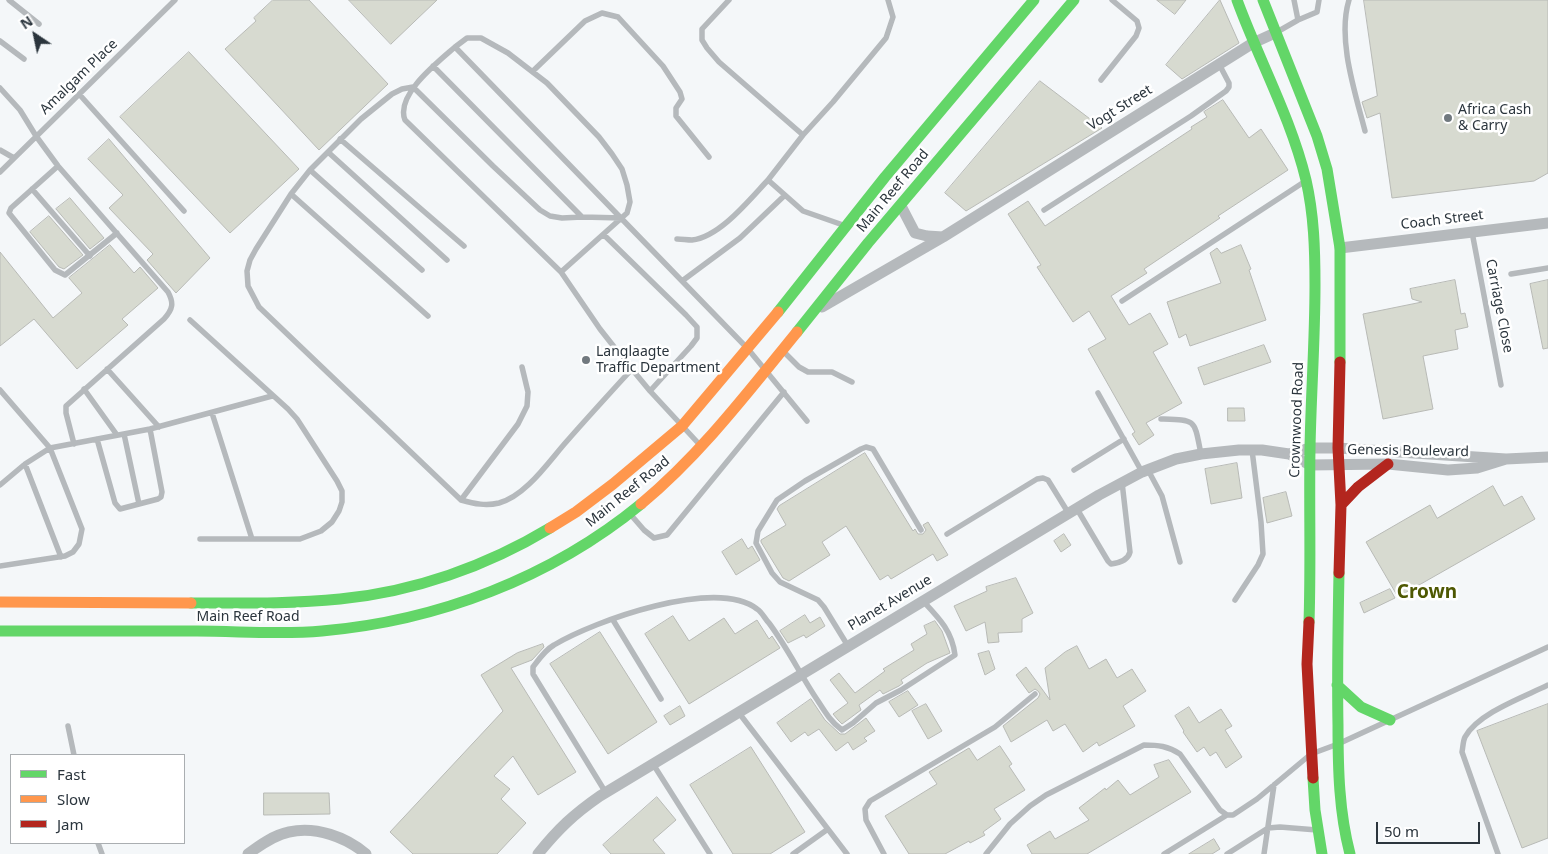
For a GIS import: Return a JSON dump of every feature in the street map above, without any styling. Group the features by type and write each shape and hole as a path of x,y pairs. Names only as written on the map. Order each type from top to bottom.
{"main road":[{"name":"Main Reef Road","path":"0,631 324,631 394,621 451,606 496,590 568,555 630,513 665,483 702,447 767,370 814,311 858,235 885,177 1034,0"},
{"name":"Main Reef Road","path":"0,602 295,602 356,597 428,582 463,571 499,556 576,512 613,484 682,426 748,349 858,235 901,206 1074,0"},
{"name":"Crownwood Road","path":"1237,0 1253,43 1291,130 1306,181 1312,218 1315,332 1310,448 1311,565 1307,664 1314,810 1322,854"},
{"path":"1263,0 1317,136 1327,169 1340,248 1338,448 1340,505 1337,685 1339,781 1343,826 1350,854"},
{"path":"1340,505 1358,486 1388,464"},
{"path":"1337,685 1352,701 1361,707 1372,714 1390,720"}],"street":[{"name":"Vogt Street","path":"814,311 943,237 1253,43 1275,33"},
{"path":"901,206 915,232 927,236 943,237"},
{"name":"Coach Street","path":"1340,248 1548,223"},
{"name":"Planet Avenue","path":"1289,454 1310,448 1338,448"},
{"name":"Genesis Boulevard","path":"1338,448 1506,460 1548,458"},
{"name":"Planet Avenue","path":"538,854 562,825 575,813 606,793 800,674 1122,482 1176,459 1201,454 1252,450 1289,454 1310,465 1338,465"},
{"name":"Genesis Boulevard","path":"1338,465 1388,464 1448,470 1477,468 1506,460"},
{"path":"248,854 268,840 289,832 311,830 334,835 355,845 366,854"}],"lane":[{"path":"10,0 39,24"},
{"name":"Amalgam Place","path":"0,172 175,0"},
{"path":"729,0 702,29 702,40 719,62 803,135"},
{"path":"676,239 694,240 719,228 768,180 803,135 834,102 886,38 893,17 888,0"},
{"path":"1102,80 1136,36 1139,28 1137,21 1112,0"},
{"path":"1294,0 1298,20"},
{"name":"Vogt Street","path":"1275,33 1317,12 1319,0"},
{"path":"1349,0 1346,9 1345,25 1348,52 1355,96 1365,131"},
{"path":"533,71 585,21 602,13 618,17 663,66 680,92 682,100 676,108 676,116 709,157"},
{"path":"561,272 622,218 629,208 630,202 622,169 599,137 533,71 482,38 467,38 433,66 414,87 403,110 405,120 561,272 600,330 650,391 702,447"},
{"path":"0,41 24,59"},
{"path":"455,47 748,349 807,421"},
{"path":"1044,210 1191,116 1226,91 1229,83 1219,64"},
{"path":"433,66 582,218"},
{"path":"414,87 402,89 392,94 361,118 310,170 291,194 250,260 247,271 248,286 259,307 461,500 481,505 501,503 520,492 550,462 632,369"},
{"path":"414,87 540,210 556,217 622,218"},
{"path":"0,88 20,110 58,166 168,292 173,303 171,312 164,319 66,406 74,444"},
{"path":"79,94 184,211"},
{"path":"340,139 464,246"},
{"path":"0,150 14,158"},
{"path":"328,152 447,260"},
{"path":"58,166 11,208 9,213 55,270 65,275 117,233"},
{"path":"310,170 422,270"},
{"path":"768,180 802,211 858,235"},
{"path":"1122,301 1306,181"},
{"path":"32,190 90,256"},
{"path":"291,194 428,316"},
{"path":"682,281 740,238 784,196"},
{"name":"Carriage Close","path":"1472,232 1501,385"},
{"path":"604,234 697,327 697,338 650,391"},
{"path":"1512,274 1548,268"},
{"path":"190,320 297,419 342,491 342,502 332,522 321,531 300,539 200,539"},
{"path":"783,350 799,367 808,372 832,372 852,382"},
{"path":"461,500 518,424 527,406 528,392 522,367"},
{"path":"107,369 159,427"},
{"path":"84,389 117,435"},
{"path":"0,390 50,448 82,529 79,544 73,552 61,557 3,566 0,559"},
{"path":"630,513 644,530 654,538 667,535 784,392"},
{"path":"1098,393 1165,505 1180,562"},
{"path":"0,485 25,464 50,448 159,427 272,396"},
{"path":"212,413 252,539"},
{"path":"1161,419 1187,420 1192,422 1196,427 1201,454"},
{"path":"97,439 117,507 120,509 158,499 162,492 150,429"},
{"path":"124,434 139,504"},
{"path":"1074,470 1124,439"},
{"path":"848,646 818,600 780,582 772,573 756,543 758,531 777,500 813,476 860,449 872,449 921,530"},
{"path":"1235,600 1263,554 1262,522 1252,450"},
{"path":"25,464 61,557"},
{"path":"947,534 1036,479 1043,478 1048,480 1073,511 1108,561 1114,564 1129,557 1130,552 1122,482"},
{"path":"606,793 533,674 533,667 539,658 553,646 590,628 648,607 681,599 714,598 743,601 758,609 776,633 833,724 842,730 876,703 901,690 955,654 954,644 942,621 923,601"},
{"path":"613,620 661,700"},
{"path":"1164,854 1227,815 1233,815 1274,785 1311,754 1338,744 1548,646"},
{"path":"1498,854 1462,752 1465,738 1473,727 1491,714 1548,685"},
{"path":"884,854 866,820 864,810 870,801 995,727 1035,694"},
{"path":"738,712 847,854"},
{"path":"68,726 74,754"},
{"path":"986,854 1010,824 1030,806 1046,795 1144,745 1157,744 1170,747 1180,754 1220,810 1227,815"},
{"path":"653,764 710,854"},
{"path":"1264,854 1274,785"},
{"path":"1226,854 1268,828 1318,830"},
{"path":"793,854 828,829"}],"building":[{"path":"273,0 309,0 388,84 319,150 225,49 256,21 254,18"},
{"path":"349,0 437,0 391,44"},
{"path":"1157,0 1186,0 1175,14"},
{"path":"1220,0 1239,43 1182,79 1166,65"},
{"path":"1364,0 1548,0 1548,173 1534,181 1392,198 1380,113 1367,118 1362,102 1377,96"},
{"path":"189,52 299,169 230,233 120,117"},
{"path":"1040,81 1102,128 966,211 945,193"},
{"path":"1223,100 1249,138 1261,129 1288,170 1218,216 1220,218 1144,269 1147,273 1111,296 1129,325 1150,313 1168,344 1153,352 1182,403 1146,423 1154,435 1139,445 1132,434 1135,432 1088,349 1106,339 1089,311 1073,322 1037,267 1041,265 1008,214 1028,201 1045,226 1192,129 1191,127 1207,117 1204,112"},
{"path":"109,139 210,258 176,293 147,260 153,254 109,208 123,195 88,159"},
{"path":"70,198 104,238 90,249 56,209"},
{"path":"49,216 83,255 64,269 59,267 30,232"},
{"path":"110,245 134,273 140,267 158,288 122,319 128,325 77,369 34,319 0,346 0,252 53,318 82,293 69,278"},
{"path":"1241,245 1251,269 1249,270 1266,320 1190,346 1186,334 1179,338 1167,302 1221,283 1210,253 1217,248 1221,253"},
{"path":"1455,280 1461,314 1465,313 1468,327 1455,330 1458,349 1423,356 1433,409 1383,419 1363,314 1422,302 1412,299 1410,289"},
{"path":"1548,280 1548,348 1543,349 1530,284"},
{"path":"1264,345 1271,362 1204,385 1198,368"},
{"path":"1228,408 1244,408 1245,421 1228,421"},
{"path":"865,453 913,531 915,529 918,534 923,534 926,530 923,525 928,522 948,555 937,561 933,554 891,579 888,575 880,580 846,526 822,542 830,555 789,581 783,578 761,542 761,540 786,525 777,509"},
{"path":"1237,463 1242,498 1211,504 1205,469"},
{"path":"1493,486 1504,506 1522,496 1535,519 1398,597 1366,542 1430,505 1437,518"},
{"path":"1286,492 1292,516 1267,523 1263,498"},
{"path":"1064,534 1071,545 1061,552 1054,541"},
{"path":"742,539 748,549 752,546 760,560 736,575 722,552"},
{"path":"1016,578 1033,613 1022,619 1022,632 998,633 999,642 988,643 985,622 966,631 954,606 987,591 986,587"},
{"path":"1390,589 1395,598 1364,613 1360,603"},
{"path":"805,615 810,623 820,617 825,626 806,638 804,635 788,643 780,631"},
{"path":"673,616 689,641 724,618 735,634 757,620 769,639 772,636 780,648 689,704 645,634"},
{"path":"935,621 942,631 950,653 927,663 901,680 903,683 899,686 883,694 880,690 859,705 861,710 842,724 833,714 848,703 830,680 839,673 855,693 885,671 883,669 914,650 911,644 927,634 924,626"},
{"path":"600,632 657,722 608,754 550,664"},
{"path":"543,644 544,647 532,660 511,668 576,772 538,795 513,756 494,776 510,789 501,799 526,823 497,854 413,854 390,832 503,711 481,675 517,653"},
{"path":"1077,646 1089,669 1106,659 1117,678 1132,669 1146,691 1123,706 1135,726 1099,746 1097,742 1083,752 1065,724 1053,731 1047,720 1011,742 1003,726 1038,698 1040,694 1035,689 1029,693 1016,675 1026,667 1050,700 1045,668 1065,652"},
{"path":"989,651 995,669 985,675 978,654"},
{"path":"908,691 918,705 899,717 889,702"},
{"path":"811,699 825,720 840,734 845,734 866,718 875,731 864,738 867,741 853,750 848,742 836,751 819,729 808,736 805,732 791,742 777,723"},
{"path":"926,704 942,731 928,739 912,711"},
{"path":"1548,704 1548,838 1522,848 1477,731"},
{"path":"680,706 685,716 670,725 664,716"},
{"path":"1189,707 1199,723 1221,709 1232,726 1225,730 1242,757 1226,768 1216,752 1210,756 1204,747 1197,752 1183,732 1175,716"},
{"path":"1000,746 1012,764 1009,766 1025,790 994,809 1001,819 983,832 985,835 945,854 909,854 885,816 937,784 929,772 969,748 977,760"},
{"path":"751,747 805,832 770,854 733,854 690,785"},
{"path":"1169,760 1191,792 1087,854 1032,854 1027,845 1050,831 1055,839 1089,820 1079,808 1105,788 1106,790 1118,780 1130,795 1159,777 1154,765"},
{"path":"264,793 329,793 330,814 264,815"},
{"path":"657,797 676,820 653,840 665,854 611,854 603,845"},
{"path":"1214,839 1220,849 1212,854 1189,854"}],"traffic: fast":[{"path":"778,312 885,177 1034,0"},
{"path":"797,332 868,243 1074,0"},
{"path":"1237,0 1292,134 1309,193 1314,246 1315,285 1310,448 1309,622"},
{"path":"1263,0 1317,136 1327,169 1340,248 1340,362"},
{"path":"0,631 291,633 365,626 450,606 531,574 569,554 641,504"},
{"path":"191,603 322,601 395,590 449,575 475,565 526,542 550,528"},
{"path":"1339,573 1339,774 1343,822 1350,854"},
{"path":"1337,685 1361,707 1390,720"},
{"path":"1313,778 1315,810 1322,854"}],"traffic: slow":[{"path":"550,528 576,512 613,484 682,426 778,312"},
{"path":"641,504 663,485 704,443 742,400 797,332"},
{"path":"0,602 191,603"}],"traffic: jam":[{"path":"1339,573 1341,505 1338,448 1340,362"},
{"path":"1341,505 1358,487 1388,464"},
{"path":"1309,622 1307,664 1313,778"}],"place":[{"name":"Africa Cash & Carry","path":"1448,118"},
{"name":"Langlaagte Traffic Department","path":"586,360"}],"district":[{"name":"Crown","path":"1427,593"}]}
